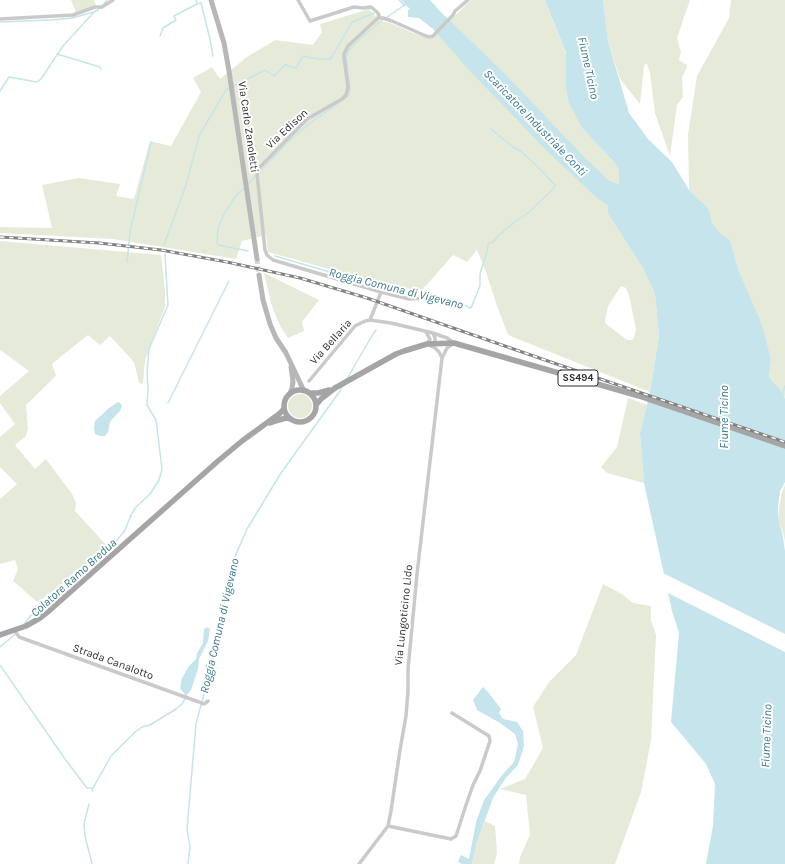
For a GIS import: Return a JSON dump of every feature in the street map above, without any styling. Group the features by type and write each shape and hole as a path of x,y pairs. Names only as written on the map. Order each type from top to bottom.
{"main road":[{"name":"Via Carlo Zanoletti","path":"211,0 224,43 232,87 257,259"},
{"path":"259,275 263,300 276,338 286,353 307,392 315,400 316,405"},
{"name":"SS494","path":"254,432 278,420 286,418 299,422 308,420 314,415 316,405 321,399 335,388 396,354 430,344 454,343 639,396 785,446"},
{"path":"290,362 293,382 290,394"},
{"name":"SS494","path":"0,635 16,631 40,618 50,610 242,441 279,414 284,409 285,400 290,394 297,390 318,394 335,388"},
{"path":"284,409 290,419"}],"street":[{"path":"0,19 73,15 95,7 100,7 113,0"},
{"path":"298,0 310,22 354,7 371,7 383,19 398,23 428,37 433,36 455,11 468,0"},
{"name":"Via Edison","path":"383,19 348,46 344,54 348,87 346,95 342,99 307,119 259,168 258,175 265,250 267,255 273,260 409,299 427,298"},
{"path":"370,320 381,292"},
{"name":"Via Bellaria","path":"308,381 355,326 365,321 370,320 391,323 433,333 447,338 454,343"},
{"path":"426,332 430,339 430,344 442,358 447,348 454,343"},
{"path":"430,344 435,342 433,333"},
{"name":"Via Lungoticino Lido","path":"359,864 388,826 391,811 406,716 408,669 416,589 442,358"},
{"name":"Strada Canalotto","path":"16,631 20,637 33,642 202,703 208,701"},
{"path":"388,826 451,839 456,836 473,785 480,772 490,740 489,736 452,713"}],"green space":[{"path":"71,0 94,0 96,5 76,12"},
{"path":"471,0 545,0 566,54 566,88 582,128 614,162 619,171 619,185 642,266 655,294 659,336 650,392 508,335 477,250 467,262 453,255 423,289 400,289 268,252 266,235 242,241 236,259 113,239 0,233 0,227 52,228 42,185 79,178 120,184 116,196 134,199 150,141 171,146 201,92 193,78 212,67 220,79 247,57 275,40 313,45 322,32 320,24 369,9 380,21 390,23 431,39","holes":["621,286 626,288 630,299 636,330 633,340 627,340 605,322 608,306"]},
{"path":"603,0 690,0 677,38 681,52 679,60 687,65 687,67 682,77 683,97 677,105 670,156 655,113 650,73 647,64 644,65 640,104 620,79 608,41"},
{"path":"731,0 785,0 785,399 783,393 769,377 771,360 739,272 730,240 720,233 712,223 709,209 689,190 688,135 697,76 729,18"},
{"path":"0,241 161,255 165,290 165,307 145,360 143,384 139,383 134,362 110,336 100,345 88,335 52,364 56,376 26,405 28,428 26,436 15,445 35,469 46,459 72,494 76,503 75,511 109,548 40,601 36,601 13,581 18,569 15,560 0,564 0,499 17,484 0,467 0,437 15,424 0,403 0,396 29,371 0,350"},
{"path":"264,273 319,300 302,322 304,331 288,338 279,324 271,303"},
{"path":"300,394 309,397 312,406 309,415 300,418 291,415 288,406 291,397"},
{"path":"628,398 647,405 640,433 644,483 607,473 601,467 617,447"},
{"path":"785,485 785,542 779,523 779,508"},
{"path":"603,584 622,594 633,603 651,606 651,620 656,635 651,740 641,792 615,864 519,864 520,857 530,835 526,795 500,789 525,779 543,748 533,707 549,682 576,655"},
{"path":"485,821 495,826 497,853 494,864 472,864 477,842"}],"water":[{"path":"401,0 430,0 507,76 584,157 608,180 619,185 619,171 614,162 582,128 569,103 566,88 566,53 545,0 603,0 608,41 629,113 648,139 672,162 689,190 709,209 712,223 720,233 730,240 739,272 762,325 771,360 769,377 783,393 785,399 785,482 780,491 778,508 779,523 785,551 785,864 706,864 713,826 715,784 706,764 671,722 679,633 672,611 644,483 640,433 650,392 659,336 655,294 642,266 608,213 608,205 597,198 550,154 469,70 433,29 419,18 408,17 408,10 410,9"},
{"path":"118,402 122,406 120,411 110,422 108,432 105,436 95,434 95,421"},
{"path":"207,627 210,629 208,641 199,659 198,669 191,690 186,696 180,688 182,678 189,666 196,659 197,653 203,643 204,629"},
{"path":"483,687 501,709 499,713 503,719 517,722 523,731 524,746 518,765 505,779 493,798 477,842 472,864 462,864 458,862 461,855 469,859 476,822 484,800 514,762 518,744 515,734 500,723 477,710 473,700"}],"pier":[{"path":"661,572 785,634 785,652 666,592"}],"waterway":[{"path":"103,5 107,0"},
{"path":"196,0 197,4 201,3 213,56"},
{"name":"Colatore Ramo Bredua","path":"399,0 405,6"},
{"path":"160,36 163,28 176,20 174,16 197,4"},
{"name":"Roggia Comuna di Vigevano","path":"247,185 289,141 310,123 347,97 350,89 346,57 349,50 377,24 406,4"},
{"path":"0,91 9,77 37,82 41,79 63,46 100,7"},
{"path":"0,22 72,18 94,12"},
{"name":"Colatore Ramo Bredua","path":"234,86 265,70 274,76 285,65 296,68 303,56 317,59 330,59 352,22 374,13"},
{"path":"57,54 100,67 101,69"},
{"name":"Colatore Ramo Bredua","path":"164,245 186,185 199,136 226,90 230,88"},
{"name":"Roggia Comuna di Vigevano","path":"275,256 401,292 422,292 449,299 471,308 480,286 480,274 488,244 494,241 512,224 528,213 553,189 555,185 522,152 513,147 491,129"},
{"path":"127,262 130,232 151,142"},
{"name":"Roggia Comuna di Vigevano","path":"244,188 235,197 224,214 218,228 217,242 218,245 248,251"},
{"name":"Colatore Ramo Bredua","path":"24,624 35,610 112,547 125,530 136,507 150,494 159,480 162,469 156,420 147,405 147,372 149,349 168,305 165,254"},
{"path":"168,403 229,281"},
{"name":"Roggia Comuna di Vigevano","path":"347,379 376,330"},
{"name":"Roggia Comuna di Vigevano","path":"188,864 190,847 187,829 196,724 214,656 233,561 247,529 281,473 343,385"},
{"path":"783,393 785,386"},
{"name":"Colatore Ramo Bredua","path":"0,647 16,633"},
{"name":"Colatore Ramo Bredua","path":"0,665 77,775 87,788 93,788"},
{"name":"Colatore Ramo Bredua","path":"92,791 111,756 135,732 142,727 150,725 176,709 185,699"},
{"name":"Colatore Ramo Bredua","path":"89,804 84,824 85,836 92,864"}],"tunnel":[{"path":"257,259 259,275"}],"railway":[{"path":"0,237 99,243 161,250 227,262 300,278 367,298 785,442"}],"water label":[{"name":"Fiume Ticino","path":"588,68"},
{"name":"Scaricatore Industriale Conti","path":"535,123"},
{"name":"Fiume Ticino","path":"725,417"},
{"name":"Fiume Ticino","path":"767,736"}]}
